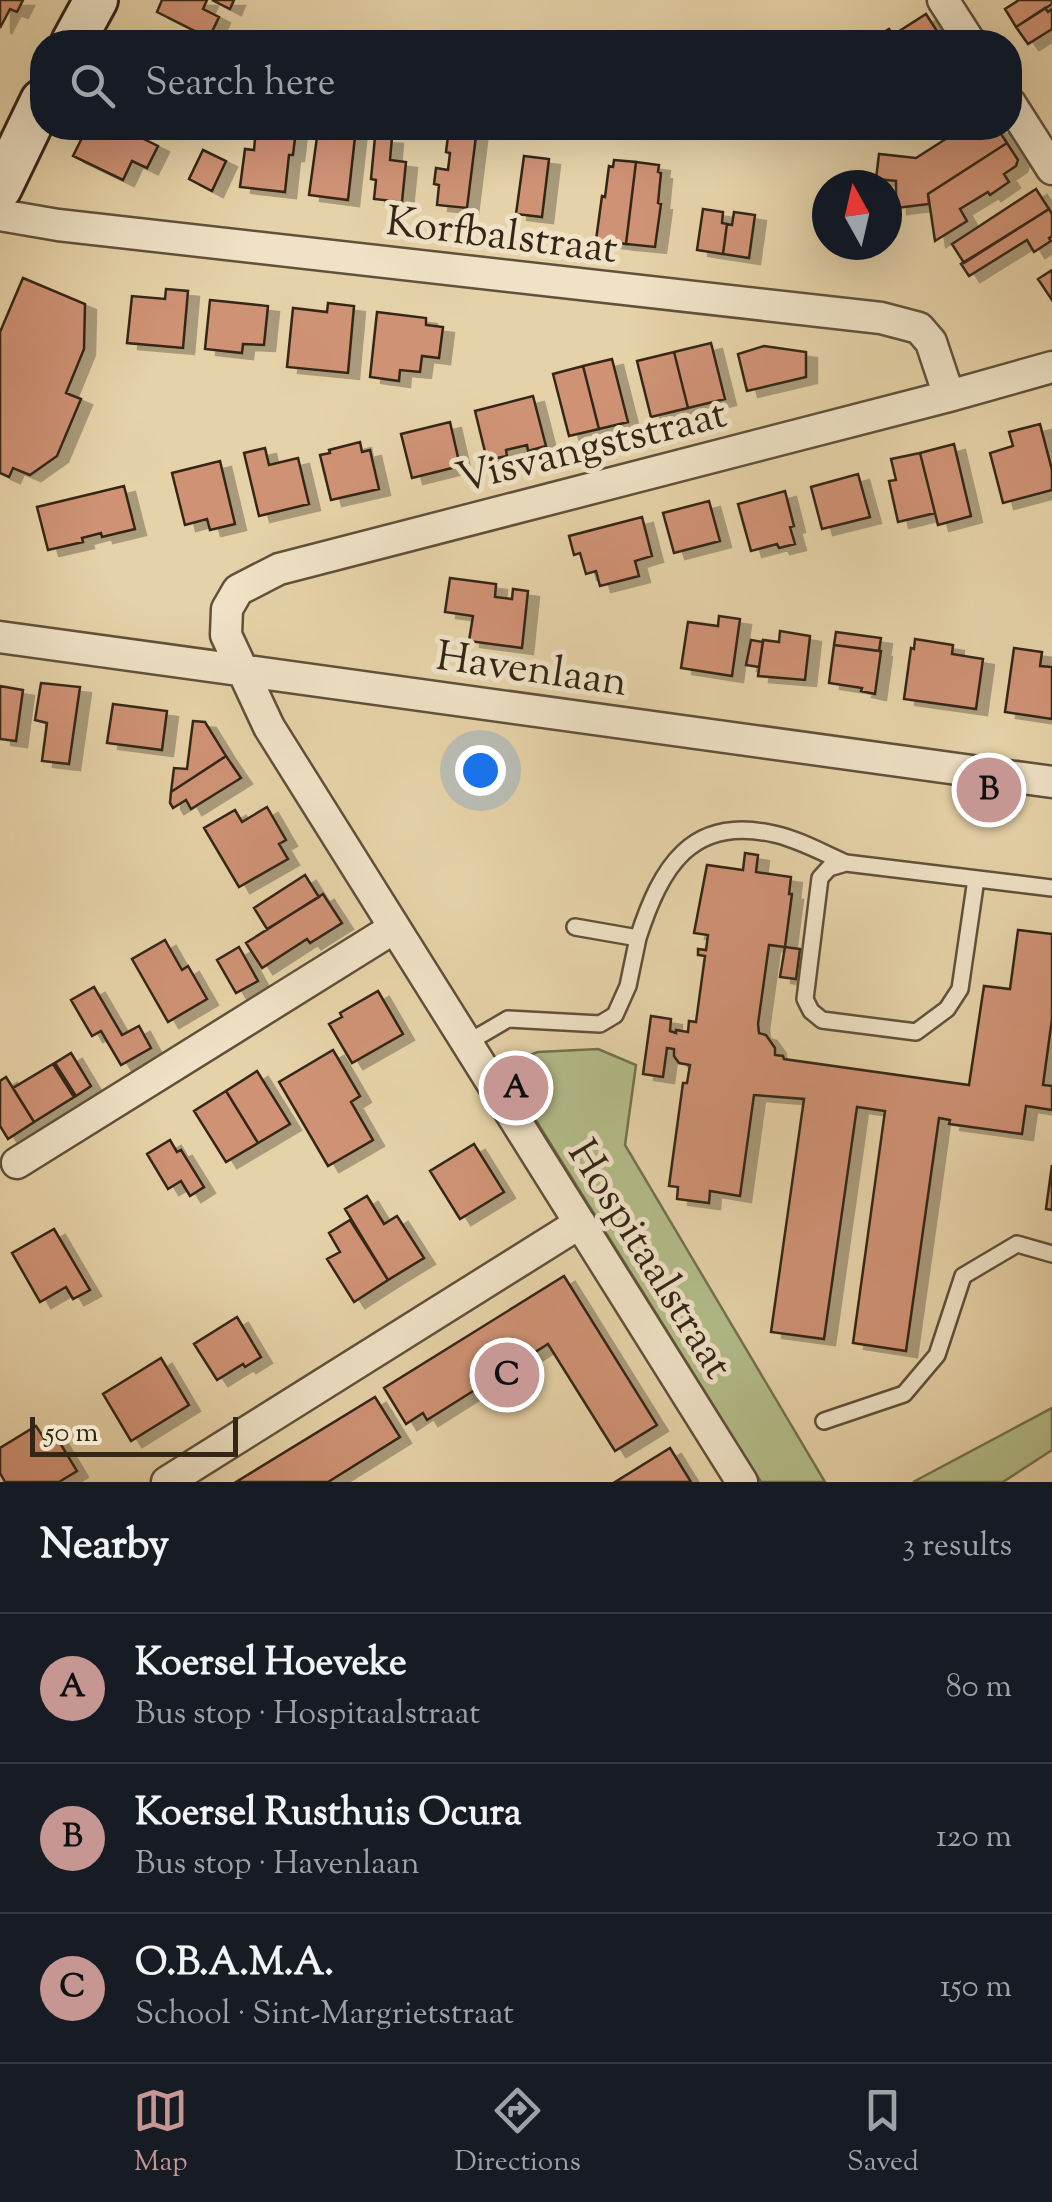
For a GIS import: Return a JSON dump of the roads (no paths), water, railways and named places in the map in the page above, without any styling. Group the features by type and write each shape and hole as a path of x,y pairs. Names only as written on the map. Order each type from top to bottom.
{"street":[{"path":"80,30 96,0"},
{"path":"943,0 962,30"},
{"path":"1022,122 1052,169"},
{"path":"0,188 30,126"},
{"name":"Korfbalstraat","path":"0,214 58,225 881,318 919,328 931,342 949,396"},
{"name":"Visvangststraat","path":"244,670 226,635 228,609 238,590 279,568 1052,367"},
{"name":"Havenlaan","path":"0,636 1052,782"},
{"name":"Hospitaalstraat","path":"244,670 269,727 742,1482"},
{"path":"17,1163 394,928"},
{"path":"167,1482 580,1224"}],"lane":[{"path":"466,1043 508,1019 600,1024 615,1015 628,986 647,912 666,873 686,849 715,832 776,834 846,863 1052,888"},
{"path":"846,863 829,868 820,878 805,999 822,1020 916,1032 947,1009 960,989 976,879"},
{"path":"574,927 638,938"},
{"path":"824,1421 904,1394 936,1355 963,1276 1017,1244 1052,1254"}],"place":[{"name":"Koersel Rusthuis Ocura","path":"989,790"},
{"name":"Koersel Hoeveke","path":"516,1088"},
{"name":"O.B.A.M.A.","path":"507,1375"}]}
